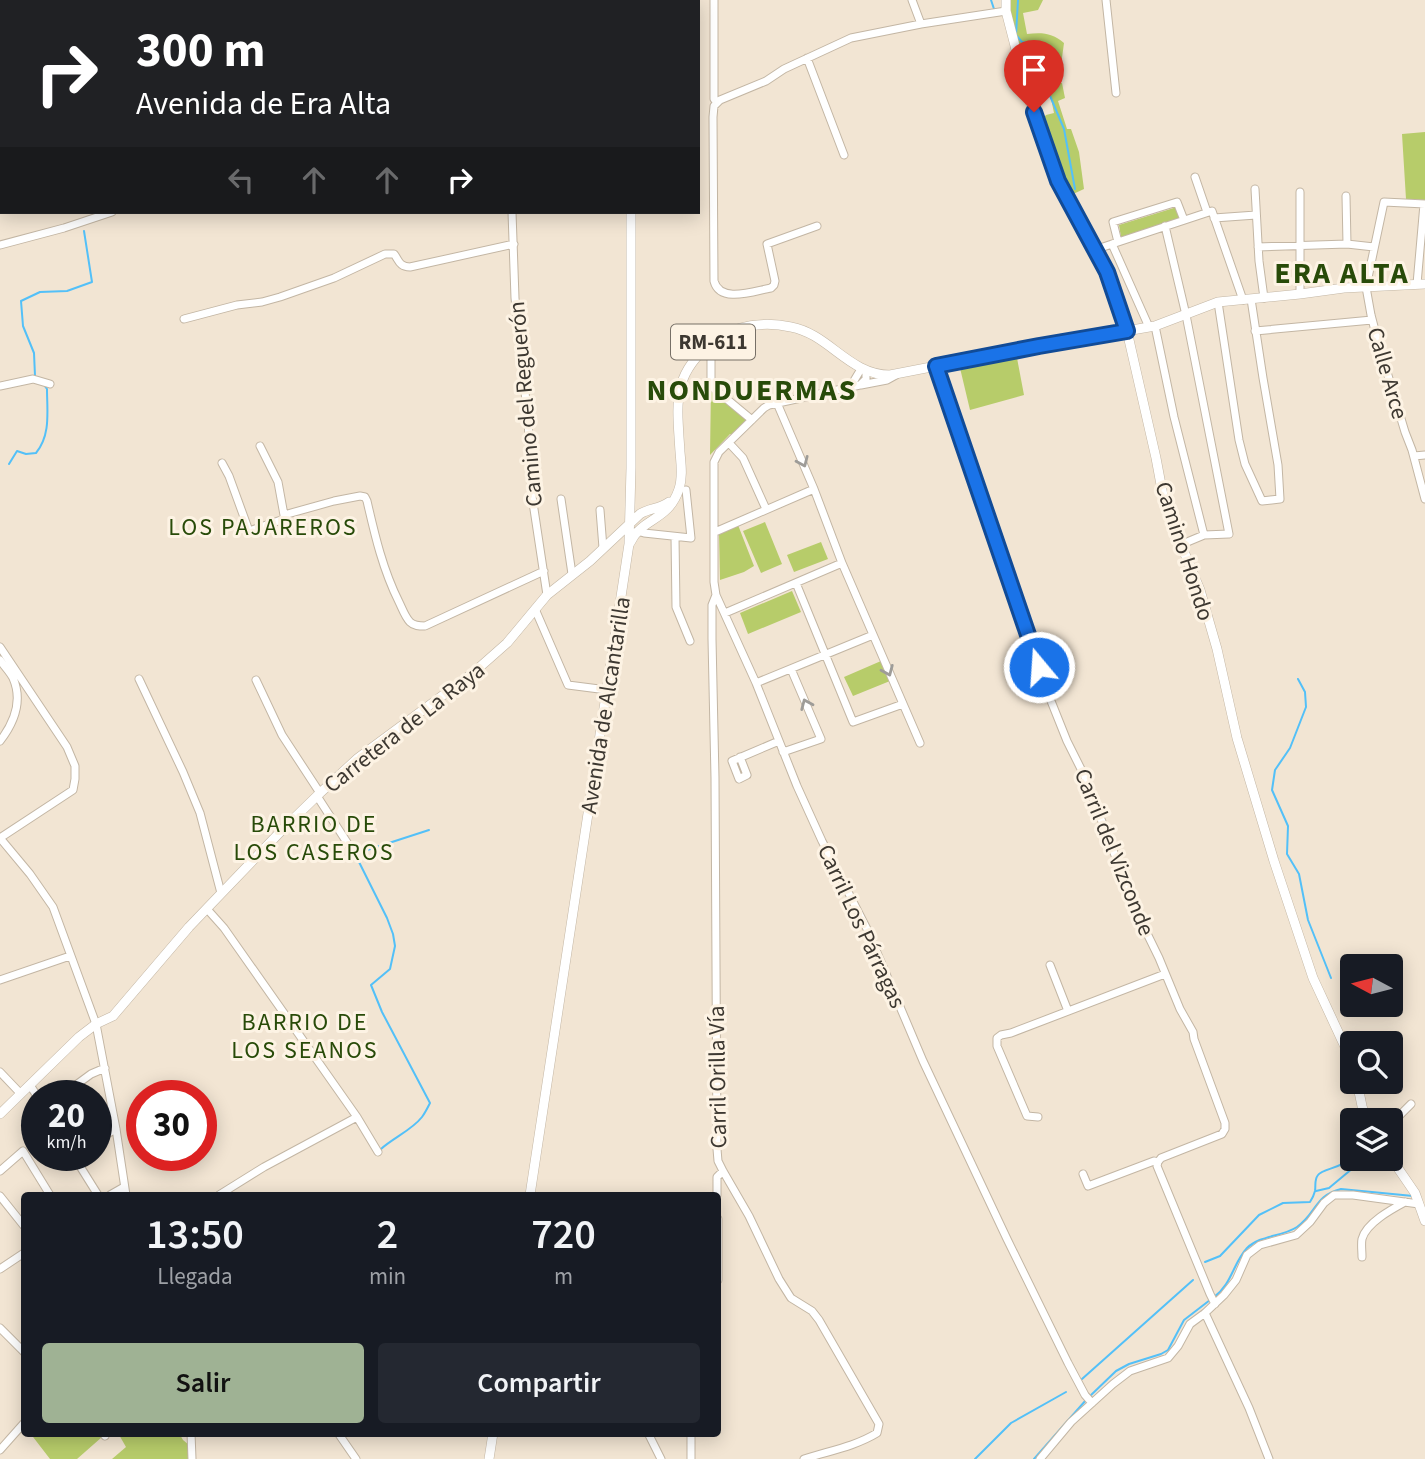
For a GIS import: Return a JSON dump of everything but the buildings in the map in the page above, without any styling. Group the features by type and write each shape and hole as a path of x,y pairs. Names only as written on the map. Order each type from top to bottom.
{"main road":[{"name":"Camino Hondo","path":"1006,0 999,12 1058,181 1107,272 1127,331 1165,506 1200,590 1217,649 1237,738 1313,978 1340,1036"},
{"name":"Avenida de Alcantarilla","path":"530,1192 629,544 634,528 631,495 631,214"},
{"path":"864,370 884,375 897,374 1152,327 1218,302 1343,288 1421,284"},
{"name":"RM-611","path":"682,492 677,409 680,386 691,363 721,337 737,329 755,325 794,327 818,337 864,370"},
{"path":"634,528 647,524 667,511 682,492"},
{"name":"Carretera de La Raya","path":"36,1080 62,1052 96,1024 113,1016 207,909 318,794 358,758 473,673 507,643 547,595 603,548 634,528 645,511 662,507 682,492"},
{"path":"631,495 637,507 645,511"},
{"name":"Carretera de La Raya","path":"0,1114 21,1094"},
{"path":"1400,1171 1415,1193 1425,1221"},
{"path":"489,1459 492,1437"}],"street":[{"path":"714,0 714,99 717,103"},
{"path":"912,0 921,24"},
{"path":"1106,0 1116,93"},
{"path":"817,226 767,244 775,281 771,288 727,295 716,288 713,281 713,113 717,103 851,38 999,12"},
{"path":"807,58 844,155"},
{"path":"1195,177 1207,212"},
{"path":"1255,189 1264,298"},
{"path":"1300,192 1300,294"},
{"path":"1346,197 1347,244"},
{"path":"1184,220 1177,202 1113,222 1115,243 1152,327 1204,535"},
{"path":"1366,287 1384,202 1425,204 1421,284"},
{"path":"1094,250 1212,211 1247,300 1255,331 1279,465 1280,499 1262,501 1245,464 1218,302"},
{"path":"0,245 106,214"},
{"name":"Camino del Reguerón","path":"512,214 515,298 528,421 532,496 547,595"},
{"path":"1214,219 1256,215"},
{"path":"1165,226 1186,315 1229,534 1204,535 1180,545"},
{"path":"184,319 280,297 348,272 385,254 394,254 402,266 410,267 514,244"},
{"path":"1258,247 1347,244 1374,247"},
{"name":"Calle Arce","path":"1366,287 1372,320 1425,499"},
{"path":"1255,331 1372,320"},
{"path":"711,351 711,386 752,419"},
{"name":"Carril del Vizconde","path":"936,366 1047,691 1084,775 1138,915 1193,1032 1225,1123 1222,1133 1161,1158 1158,1162"},
{"path":"860,385 866,379 864,370"},
{"path":"848,387 864,370"},
{"name":"Carril Los Párragas","path":"897,374 887,380 764,408 719,452 715,462 716,595 822,841 867,929 923,1062 1007,1239 1085,1395 1092,1403"},
{"path":"0,387 33,379 50,384"},
{"path":"777,403 842,563 920,743"},
{"path":"729,443 743,458 766,509"},
{"path":"222,463 249,531 284,519 278,482 261,446"},
{"path":"1414,456 1425,455"},
{"path":"715,533 814,489"},
{"path":"634,528 644,533 691,538 682,492"},
{"path":"284,515 334,500 365,496 376,540 395,595 406,617 417,626 425,626 544,570"},
{"path":"561,499 572,573"},
{"path":"600,510 603,548"},
{"path":"645,511 650,517 647,524"},
{"path":"675,537 676,607 690,641"},
{"path":"725,613 842,563"},
{"path":"796,583 853,722 903,704"},
{"name":"Carril Orilla Vía","path":"716,595 712,605 712,639 718,1161 749,1216 779,1279 791,1298 812,1311 819,1320 879,1424 877,1433 849,1447 804,1459"},
{"path":"536,609 568,685 607,690"},
{"path":"756,683 873,635"},
{"path":"0,647 67,747 75,766 73,790 0,838 53,907 96,1024 125,1191"},
{"path":"0,660 13,679 19,700 10,728 0,741"},
{"path":"783,752 821,739 790,669"},
{"path":"139,679 200,813 222,893"},
{"path":"256,680 282,735 348,844"},
{"path":"740,757 779,741"},
{"path":"207,909 224,928 357,1117 378,1152"},
{"path":"0,980 70,956"},
{"path":"1050,965 1068,1011"},
{"path":"1038,1117 1027,1116 997,1046 997,1038 1166,974"},
{"path":"84,1080 105,1068"},
{"path":"0,1072 21,1094"},
{"path":"1403,1112 1411,1104"},
{"path":"224,1192 357,1117"},
{"path":"112,1131 116,1129"},
{"path":"0,1171 23,1151 48,1192"},
{"path":"1083,1174 1088,1186 1154,1161 1158,1162 1157,1166 1215,1304"},
{"path":"83,1171 96,1192"},
{"path":"717,1192 717,1177 723,1171"},
{"path":"1041,1459 1071,1422 1130,1371 1168,1358 1190,1324 1215,1304 1236,1280 1247,1255 1260,1245 1296,1235 1334,1195 1419,1204"},
{"path":"0,1196 21,1222"},
{"path":"1362,1256 1362,1238 1370,1227 1387,1211 1406,1202"},
{"path":"0,1269 21,1255"},
{"path":"1205,1313 1250,1408 1269,1459"},
{"path":"0,1328 21,1349"},
{"path":"0,1450 21,1426"},
{"path":"191,1437 192,1459"},
{"path":"341,1437 356,1459"},
{"path":"650,1437 661,1459"},
{"path":"691,1437 691,1459"}],"green space":[{"path":"1008,0 1043,0 1038,10 1023,13 1027,34 1047,34 1064,43 1061,65 1054,74 1056,81 1062,83 1065,98 1058,101 1067,129 1071,129 1079,152 1084,189 1071,195 1064,185 1051,143 1046,138 1040,122 1046,115 1054,113 1049,89 1040,90 1035,80 1033,69 1041,56 1023,73"},
{"path":"1425,132 1425,200 1406,199 1402,134"},
{"path":"1177,207 1180,218 1121,237 1119,225"},
{"path":"1017,358 1024,395 970,410 960,368"},
{"path":"711,386 752,420 736,436 730,434 710,455"},
{"path":"765,522 782,564 761,573 743,531"},
{"path":"738,525 754,566 720,580 719,533"},
{"path":"821,542 828,559 794,572 787,555"},
{"path":"792,591 801,612 748,634 740,613"},
{"path":"881,661 890,681 853,696 844,677"},
{"path":"33,1437 102,1437 77,1459 50,1459"},
{"path":"120,1437 181,1437 189,1445 190,1459 112,1459 126,1447"}],"waterway":[{"path":"991,0 994,9"},
{"path":"1018,0 1016,35 1022,42 1049,47 1040,72 1064,129 1075,189"},
{"path":"35,376 34,353 23,326 21,301 40,292 67,291 92,282 84,231"},
{"path":"9,464 17,451 36,453 41,446 47,422 47,389 44,385"},
{"path":"1298,679 1305,692 1306,707 1290,748 1275,770 1272,790 1288,826 1287,854 1299,874 1308,920 1331,978"},
{"path":"381,1149 418,1122 430,1103 382,1012 371,985 390,969 395,946 387,918 355,854 429,830"},
{"path":"1205,1262 1220,1256 1259,1215 1283,1203 1310,1202 1318,1175 1340,1165"},
{"path":"1316,1191 1329,1188 1349,1171"},
{"path":"1214,1297 1225,1286 1247,1248 1258,1241 1297,1227 1321,1200 1332,1192 1341,1189 1413,1196"},
{"path":"1082,1379 1193,1280"},
{"path":"1090,1396 1116,1371 1168,1350 1184,1320 1210,1300"},
{"path":"975,1459 1011,1423 1066,1392"},
{"path":"1034,1459 1086,1400"}],"district":[{"name":"ERA ALTA","path":"1342,273"},
{"name":"NONDUERMAS","path":"752,390"},
{"name":"LOS PAJAREROS","path":"263,527"},
{"name":"BARRIO DE LOS CASEROS","path":"314,838"},
{"name":"BARRIO DE LOS SEANOS","path":"305,1036"}],"route":[{"path":"1034,112 1058,181 1107,272 1127,331 936,366 1039,667"}]}
